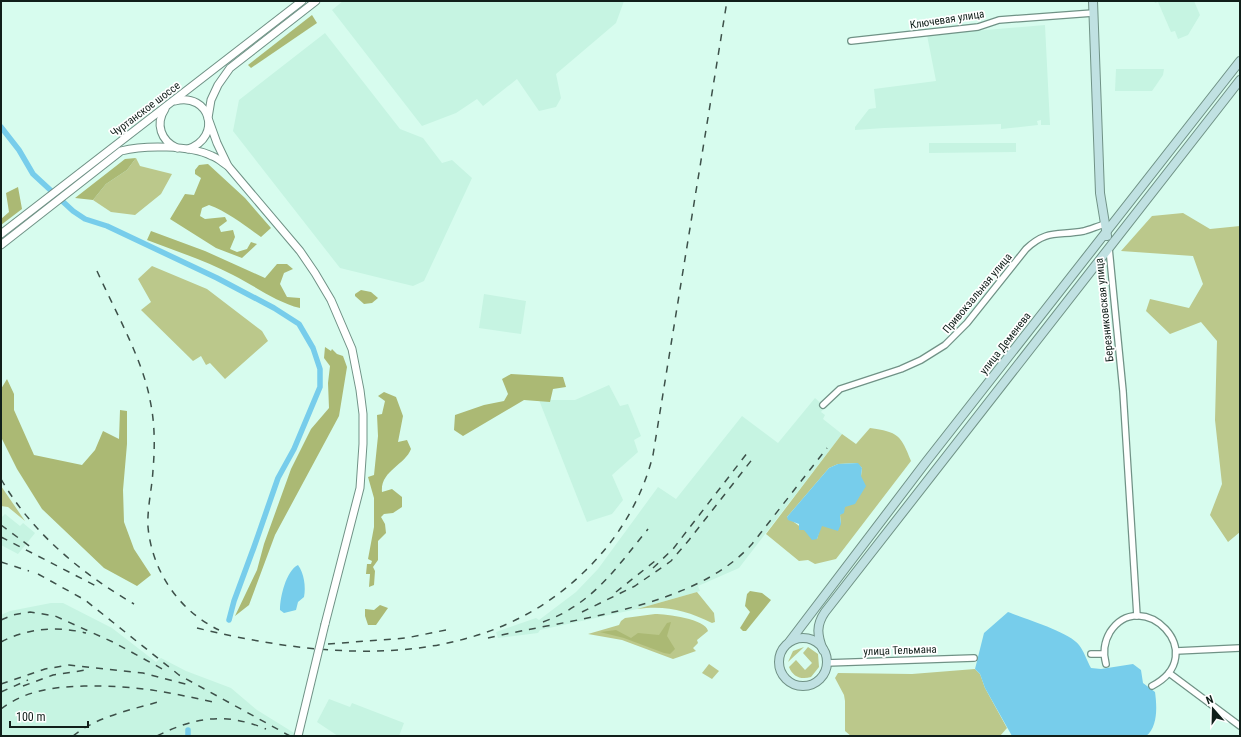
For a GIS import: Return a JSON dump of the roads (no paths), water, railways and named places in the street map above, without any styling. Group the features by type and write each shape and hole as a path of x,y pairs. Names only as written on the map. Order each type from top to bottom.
{"main road":[{"name":"Березниковская улица","path":"1093,1 1100,193 1109,247"},
{"name":"улица Деменева","path":"790,641 931,457 1240,61"},
{"name":"улица Деменева","path":"823,650 818,630 818,623 824,612 1240,80"},
{"path":"806,638 816,642 823,650 826,662 823,674 813,683 803,685 790,681 783,675 779,661 782,649 790,641 806,638"}],"street":[{"name":"Чуртанское шоссе","path":"1,234 302,1"},
{"path":"298,736 360,488 363,422 358,378 352,349 331,300 315,273 300,251 228,166 217,143 208,118 202,107 192,100 184,99 170,104 160,118 161,134 166,140 179,148 192,147 202,141 208,130 208,118 212,100 218,85 230,68 316,1"},
{"name":"Ключевая улица","path":"851,41 978,27 999,20 1093,13"},
{"name":"Чуртанское шоссе","path":"1,245 121,151 133,148 179,148 212,156 228,166"},
{"name":"Привокзальная улица","path":"823,405 840,389 901,369 921,360 945,345 961,331 1034,241 1050,234 1083,231 1105,224"},
{"name":"Березниковская улица","path":"1109,247 1123,391 1137,616"},
{"path":"1106,664 1104,654 1107,637 1112,629 1119,623 1137,616 1146,617 1163,624 1172,636 1176,651 1173,667 1169,673 1161,682 1152,686"},
{"path":"1176,651 1240,648"},
{"path":"1091,654 1104,654"},
{"name":"улица Тельмана","path":"826,662 974,658"},
{"path":"1169,673 1240,726"}],"water":[{"path":"858,463 862,468 861,476 866,486 855,504 845,507 844,513 840,515 841,524 838,531 822,526 817,539 812,540 804,530 799,530 799,524 788,520 787,517 829,468 838,464"},
{"path":"298,565 304,580 304,597 298,602 296,610 284,613 280,610 284,585 290,573"},
{"path":"1008,612 1046,626 1074,640 1081,647 1091,668 1101,669 1133,664 1141,670 1143,683 1155,692 1156,716 1150,732 1146,736 1012,736 985,688 980,674 975,669 984,633"}],"waterway":[{"path":"1,127 19,150 33,174 73,211 85,219 107,226 217,278 274,308 299,324 313,348 320,369 320,387 294,449 278,478 234,601 229,620"},
{"path":"188,730 188,736"}],"railway":[{"path":"197,628 247,639 298,647 350,651 401,650 451,642 499,627 544,604 585,571 608,546 627,518 635,503 653,455 727,1"},
{"path":"97,271 135,352 150,400 154,426 154,461 148,513 148,527 155,559 170,588 180,601 205,622 219,630"},
{"path":"488,638 629,608 664,597 698,583 727,566 752,544 827,448"},
{"path":"653,568 673,549 748,452"},
{"path":"582,612 635,586 671,561 754,457"},
{"path":"1,479 13,499 27,517 59,550 95,579 134,604"},
{"path":"1,525 32,548"},
{"path":"543,622 561,614 590,595 614,571 648,529"},
{"path":"1,537 98,587"},
{"path":"616,592 655,561"},
{"path":"1,562 29,571"},
{"path":"38,574 85,600 179,675 290,736"},
{"path":"1,620 13,615 30,612 55,616 113,642 166,671"},
{"path":"1,642 11,637 32,631 65,629 86,633"},
{"path":"328,644 406,638 451,629"},
{"path":"1,684 45,669 69,665 143,673 189,685"},
{"path":"23,686 53,675 86,670"},
{"path":"1,692 28,680"},
{"path":"1,709 30,694 62,687 84,686 151,690 217,703"},
{"path":"73,736 82,729 103,719 158,702"},
{"path":"157,736 184,724 210,719 237,720 266,729"}]}
